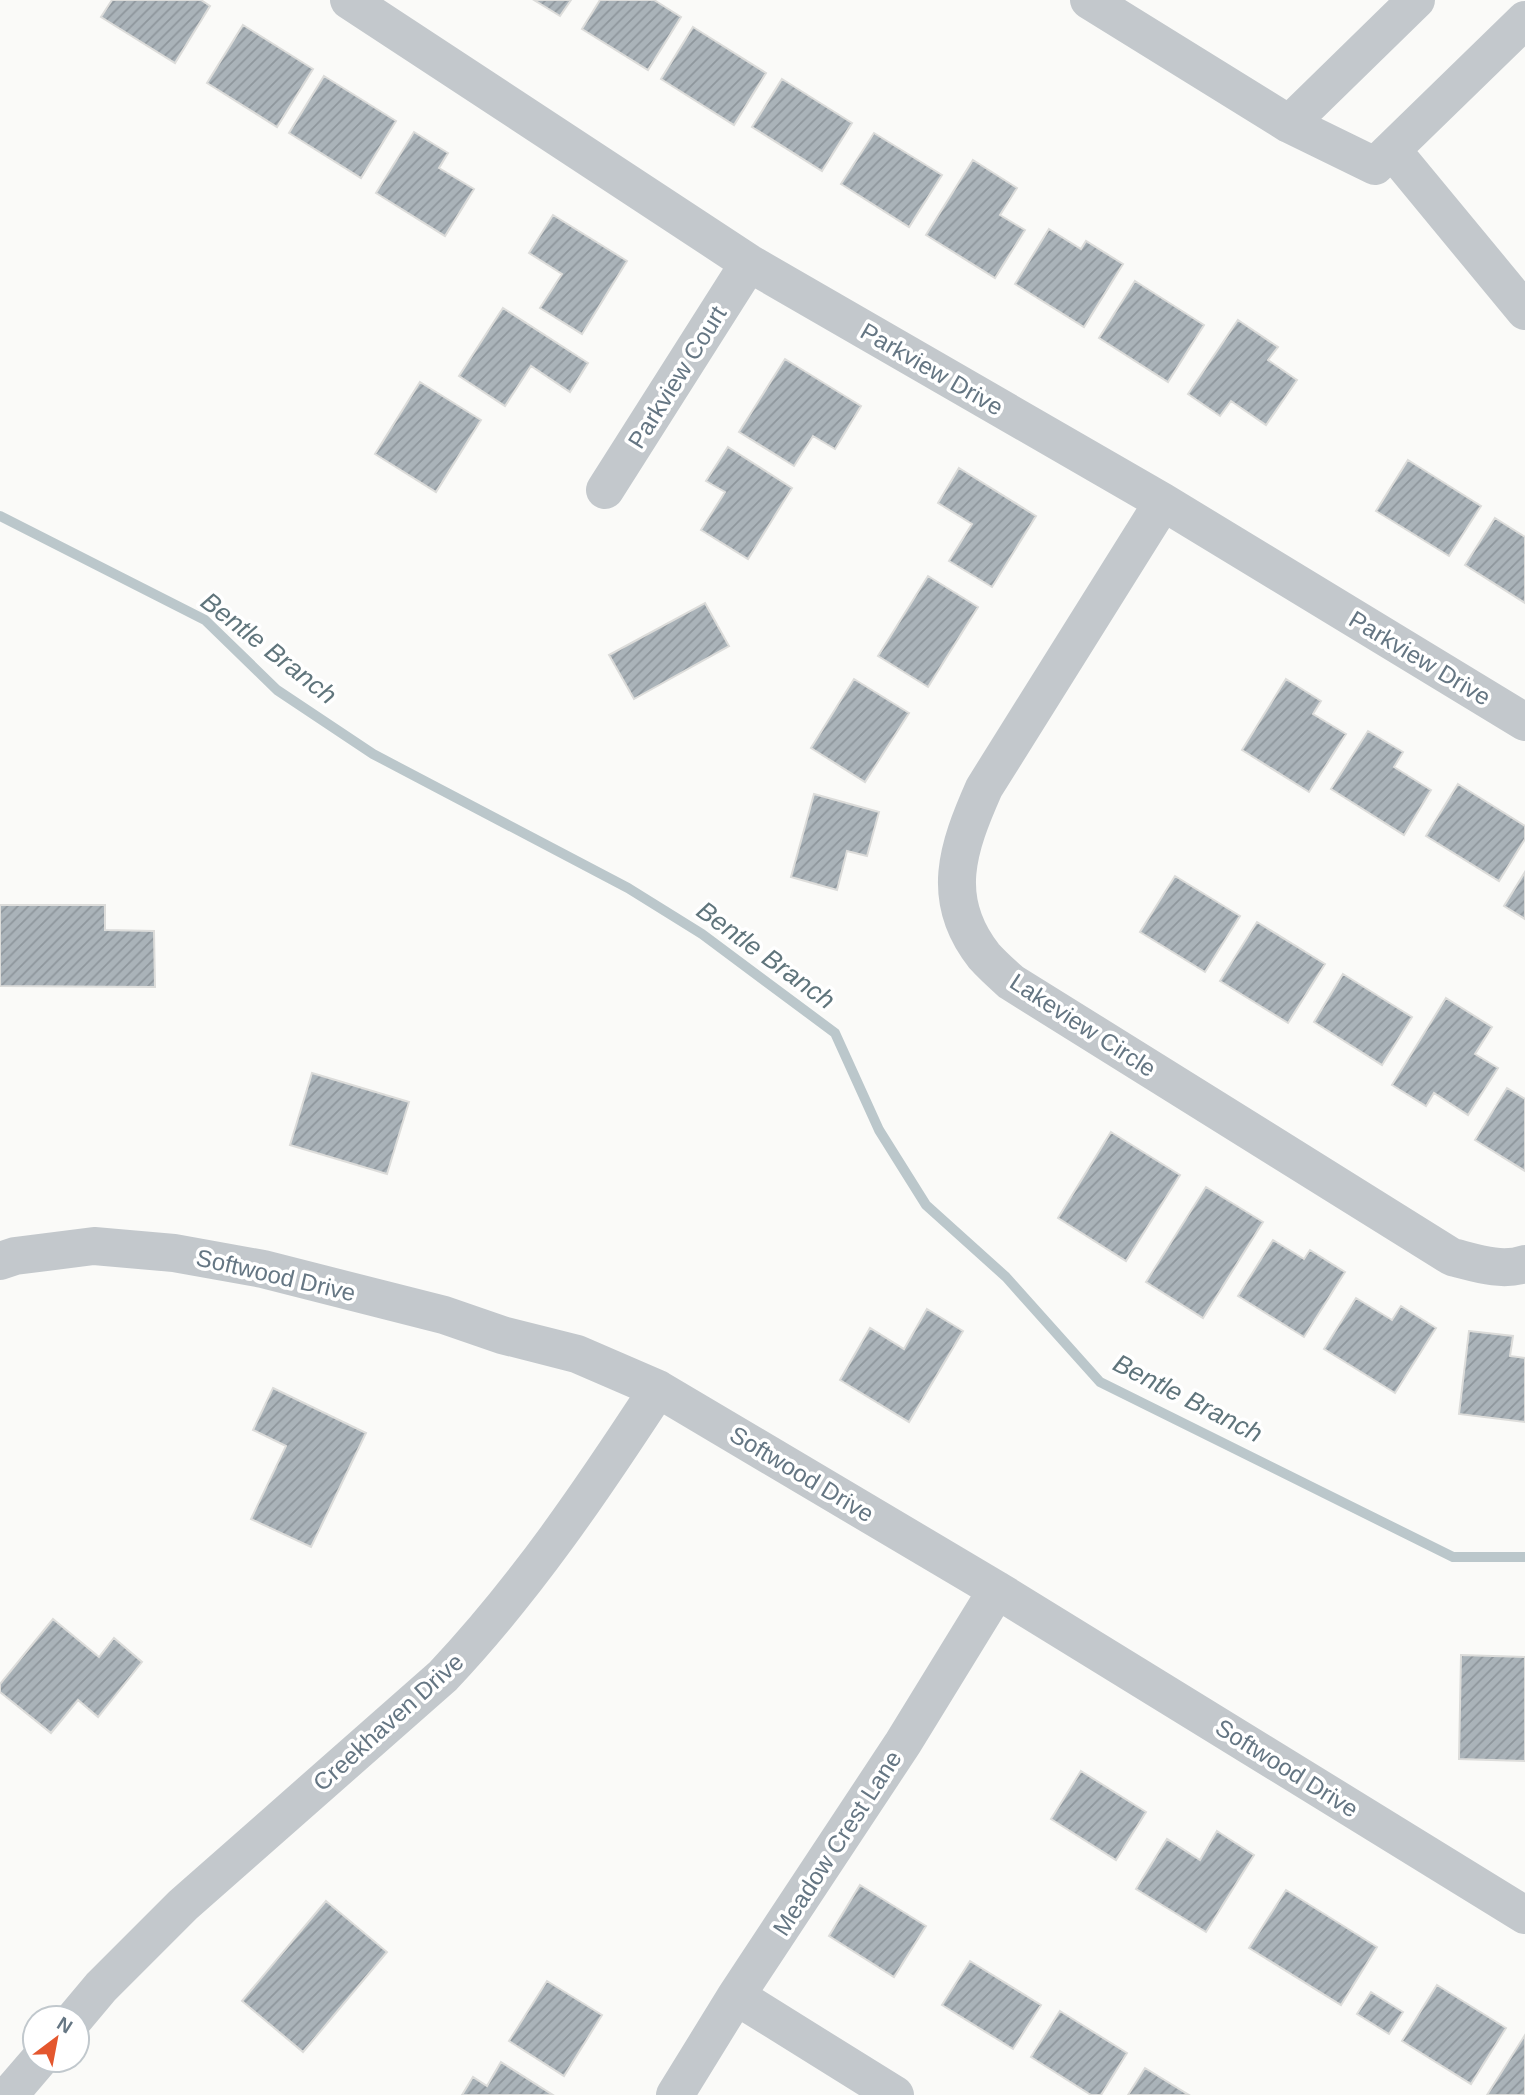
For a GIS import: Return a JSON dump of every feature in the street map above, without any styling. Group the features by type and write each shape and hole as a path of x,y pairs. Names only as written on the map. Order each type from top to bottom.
{"street":[{"name":"Parkview Drive","path":"349,0 749,264 1163,502 1525,722"},
{"path":"1089,0 1289,124 1375,166 1525,20"},
{"path":"1289,124 1416,0"},
{"path":"1392,150 1525,311"},
{"name":"Parkview Court","path":"605,491 749,264"},
{"name":"Lakeview Circle","path":"1163,502 984,788 968,823 957,862 957,897 966,926 984,956 1011,982 1452,1257 1483,1265 1513,1268 1525,1264"},
{"name":"Softwood Drive","path":"0,1261 15,1256 94,1246 173,1252 264,1269 444,1315 502,1335 577,1354 658,1389 998,1590 1525,1915"},
{"name":"Creekhaven Drive","path":"87,2004 183,1905 443,1676 482,1634 522,1586 592,1490 658,1389"},
{"name":"Meadow Crest Lane","path":"675,2095 736,1996 903,1743 998,1590"},
{"path":"736,1996 895,2095"},
{"path":"9,2095 27,2074"}],"building":[{"path":"112,0 201,0 210,6 175,63 101,17"},
{"path":"534,0 571,0 560,16"},
{"path":"600,0 654,0 681,17 648,70 582,29"},
{"path":"243,25 313,69 277,127 207,83"},
{"path":"693,27 766,73 734,125 661,79"},
{"path":"324,76 396,121 361,178 289,133"},
{"path":"782,79 852,123 822,171 752,127"},
{"path":"414,132 448,153 439,168 474,189 445,236 376,193"},
{"path":"874,133 942,175 909,227 841,184"},
{"path":"973,160 1017,188 1000,215 1025,230 995,278 926,235"},
{"path":"553,215 627,261 582,334 540,308 562,274 529,253"},
{"path":"1049,229 1081,249 1086,241 1123,264 1084,327 1015,284"},
{"path":"1135,281 1204,325 1168,382 1099,338"},
{"path":"503,308 588,363 570,392 531,366 505,406 459,376"},
{"path":"1238,320 1278,347 1268,360 1297,380 1266,425 1231,401 1220,416 1188,394"},
{"path":"785,359 861,406 835,449 813,436 794,466 739,432"},
{"path":"420,382 481,420 436,492 375,454"},
{"path":"728,447 792,488 748,559 701,530 725,492 706,481"},
{"path":"1408,460 1481,506 1449,556 1376,511"},
{"path":"959,468 1036,516 992,587 949,561 972,524 938,503"},
{"path":"1495,518 1525,537 1525,603 1465,565"},
{"path":"928,576 978,607 928,687 878,656"},
{"path":"705,603 729,646 634,699 609,655"},
{"path":"854,679 909,713 865,782 811,748"},
{"path":"1286,679 1321,701 1313,714 1346,734 1309,792 1242,750"},
{"path":"1368,731 1403,752 1394,767 1431,790 1404,835 1331,789"},
{"path":"1458,784 1525,826 1525,839 1499,881 1426,836"},
{"path":"814,794 879,812 867,856 847,851 837,890 791,877"},
{"path":"1525,872 1525,919 1504,906"},
{"path":"1175,876 1240,916 1205,972 1140,932"},
{"path":"0,905 105,905 105,930 154,931 155,987 0,986"},
{"path":"1257,922 1325,964 1288,1023 1220,981"},
{"path":"1343,974 1412,1017 1382,1065 1314,1022"},
{"path":"1446,998 1492,1027 1475,1054 1498,1068 1468,1115 1434,1093 1426,1106 1392,1085"},
{"path":"312,1073 409,1102 387,1174 290,1145"},
{"path":"1507,1088 1525,1099 1525,1171 1475,1140"},
{"path":"1111,1132 1180,1175 1126,1261 1058,1218"},
{"path":"1206,1187 1263,1222 1203,1318 1146,1282"},
{"path":"1273,1240 1304,1259 1310,1250 1345,1272 1304,1337 1238,1296"},
{"path":"1356,1298 1392,1320 1401,1306 1436,1328 1395,1393 1324,1349"},
{"path":"927,1309 963,1331 909,1422 840,1380 870,1328 904,1349"},
{"path":"1469,1331 1513,1336 1510,1356 1525,1358 1525,1422 1459,1414"},
{"path":"273,1388 366,1433 311,1547 251,1519 286,1446 253,1430"},
{"path":"53,1619 99,1657 114,1638 142,1662 98,1717 78,1700 51,1733 0,1692 0,1684"},
{"path":"1461,1655 1525,1657 1525,1761 1459,1759"},
{"path":"1081,1771 1146,1812 1116,1860 1051,1819"},
{"path":"1217,1831 1254,1855 1206,1932 1136,1889 1167,1839 1200,1860"},
{"path":"860,1885 926,1926 894,1977 829,1936"},
{"path":"1286,1890 1377,1947 1341,2005 1249,1948"},
{"path":"326,1901 387,1952 303,2052 242,2001"},
{"path":"970,1961 1041,2005 1013,2049 942,2005"},
{"path":"547,1981 602,2015 564,2076 509,2041"},
{"path":"1437,1985 1506,2028 1471,2084 1402,2041"},
{"path":"1371,1992 1403,2012 1389,2034 1357,2014"},
{"path":"1060,2011 1127,2053 1101,2095 1091,2095 1031,2057"},
{"path":"1525,2035 1525,2095 1487,2095"},
{"path":"501,2062 553,2095 462,2095 473,2077 487,2086"},
{"path":"1145,2068 1189,2095 1128,2095"}],"waterway":[{"name":"Bentle Branch","path":"0,516 205,620 277,690 373,754 628,888 702,934 835,1033 879,1130 926,1205 1006,1277 1100,1382 1453,1557 1525,1557"}]}
